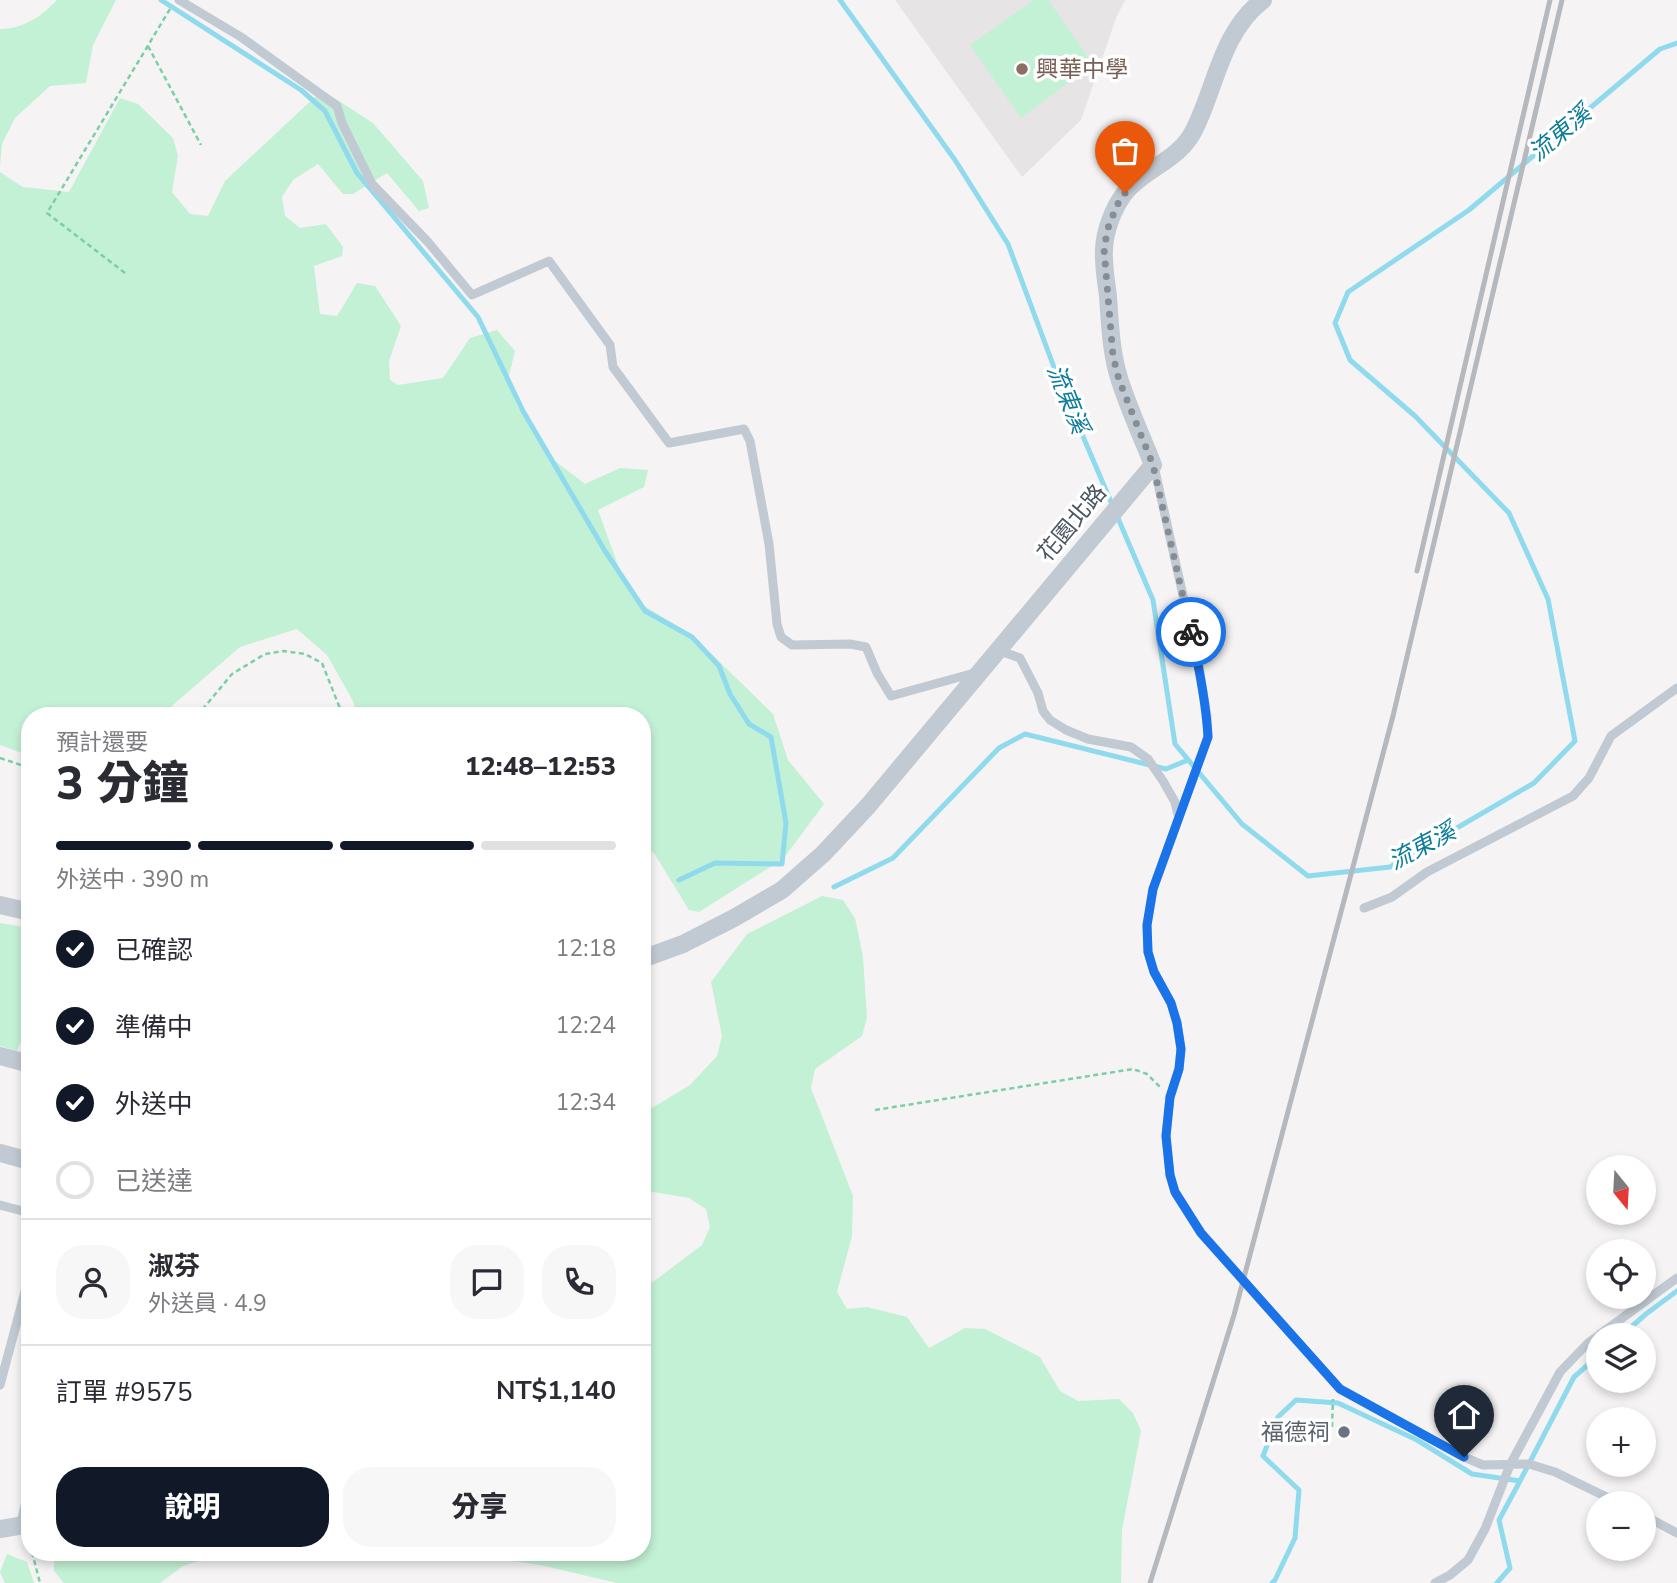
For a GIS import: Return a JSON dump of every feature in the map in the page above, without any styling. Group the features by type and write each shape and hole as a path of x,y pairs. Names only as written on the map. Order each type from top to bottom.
{"street":[{"path":"1153,465 1119,380 1113,356 1104,249 1108,228 1125,193 1142,176 1175,154 1190,137 1237,27 1262,0"},
{"name":"花園北路","path":"651,956 683,944 782,890 823,854 868,806 1153,465"},
{"path":"0,905 21,910"},
{"path":"0,1056 21,1062"},
{"path":"0,1153 21,1159"},
{"path":"0,1529 21,1526"}],"lane":[{"path":"177,0 241,37 337,106 342,123 372,184 428,242 472,295 549,261 610,345 613,367 669,443 744,429 750,441 769,544 777,624 781,637 792,645 850,644 866,647 891,696 979,672"},
{"path":"1153,465 1199,667 1208,737 1153,889 1147,925 1148,952 1154,972 1171,1003 1181,1049 1179,1069 1170,1097 1166,1136 1170,1175 1175,1192 1201,1233 1340,1389 1483,1465 1529,1464 1555,1472 1594,1491"},
{"path":"997,650 1020,657 1050,720 1088,739 1131,747 1148,759 1164,781 1179,814"},
{"path":"1364,908 1392,897 1427,872 1573,796 1588,778 1611,736 1677,688"},
{"path":"0,1205 21,1211"},
{"path":"1616,1323 1677,1278"},
{"path":"0,1385 21,1307"},
{"path":"1435,1583 1468,1560 1560,1372 1586,1345"},
{"path":"1656,1522 1677,1533"}],"path":[{"path":"125,273 47,213 147,45 177,0"},
{"path":"147,45 201,145"},
{"path":"204,707 232,674 265,654 284,652 305,654 322,663 339,707"},
{"path":"0,758 21,765"},
{"path":"875,1110 1133,1069 1147,1074 1170,1097"},
{"path":"1332,1427 1333,1391"},
{"path":"34,1561 40,1583"}],"shaded area":[{"name":"興華中學","path":"895,0 1125,0 1116,18 1081,120 1022,177"}],"green space":[{"path":"57,0 116,0 93,45 86,83 50,86 15,118 2,144 0,166 0,29 16,27 32,20"},
{"path":"1034,0 1048,0 1093,64 1021,118 970,45"},
{"path":"325,92 373,123 423,181 429,208 419,211 387,173 353,194 343,194 318,164 293,180 282,197 285,216 300,228 326,224 343,247 342,256 314,266 320,314 337,316 357,283 375,286 401,326 389,361 390,380 398,385 443,378 470,338 497,330 515,351 508,379 517,406 555,461 585,484 620,468 648,470 644,487 598,510 620,571 641,604 691,634 773,714 788,760 824,804 783,859 699,912 689,910 651,851 651,707 355,707 327,655 297,629 240,647 170,707 21,707 21,753 0,745 0,172 23,187 69,192 120,98 138,104 173,138 178,156 172,192 190,214 208,216 225,181 317,95"},
{"path":"822,896 843,900 855,918 863,957 867,1018 862,1036 815,1069 811,1088 853,1196 852,1236 837,1292 847,1309 867,1307 907,1317 929,1348 965,1328 985,1329 1040,1357 1060,1391 1078,1401 1119,1399 1133,1413 1141,1431 1122,1530 1121,1583 617,1583 514,1561 651,1561 651,1282 702,1245 710,1227 706,1209 689,1198 651,1192 651,1109 690,1085 717,1056 722,1036 711,982 747,934"},
{"path":"0,923 21,926 21,1041 17,1051 0,1046"},
{"path":"7,1554 27,1562 34,1583 5,1583 0,1572"},
{"path":"54,1561 199,1561 183,1566 160,1583 64,1583 54,1571"}],"waterway":[{"path":"161,0 301,90 325,111 357,173 478,317 523,411 605,551 645,611 692,637 719,666 730,694 749,724 771,737 786,823 782,864 715,863 679,880"},
{"name":"流東溪","path":"840,0 955,160 1008,244 1058,378 1153,600 1175,744 1242,824 1308,876 1390,867 1534,783 1575,741 1548,599 1509,513 1415,416 1350,360 1335,323 1348,292 1469,210 1660,49 1677,43"},
{"path":"834,887 893,858 999,748 1025,734 1166,769 1188,760"},
{"path":"1636,1323 1677,1291"},
{"path":"1272,1583 1295,1538 1299,1490 1263,1456 1278,1417 1296,1400 1338,1403 1417,1440 1472,1474 1520,1481 1574,1377 1586,1366"},
{"path":"1497,1583 1510,1568 1499,1520 1520,1481"}],"railway":[{"path":"1417,571 1550,0"},
{"path":"1150,1583 1234,1315 1393,716 1562,0"}],"way so far":[{"path":"1125,193 1108,228 1104,249 1113,356 1119,380 1153,465 1191,632"}],"place":[{"name":"興華中學","path":"1022,69"},
{"name":"福德祠","path":"1344,1432"}],"route":[{"path":"1191,632 1207,716 1208,737 1153,889 1147,925 1148,952 1154,972 1171,1003 1181,1049 1179,1069 1170,1097 1166,1136 1170,1175 1175,1192 1201,1233 1340,1389 1464,1457"}]}
